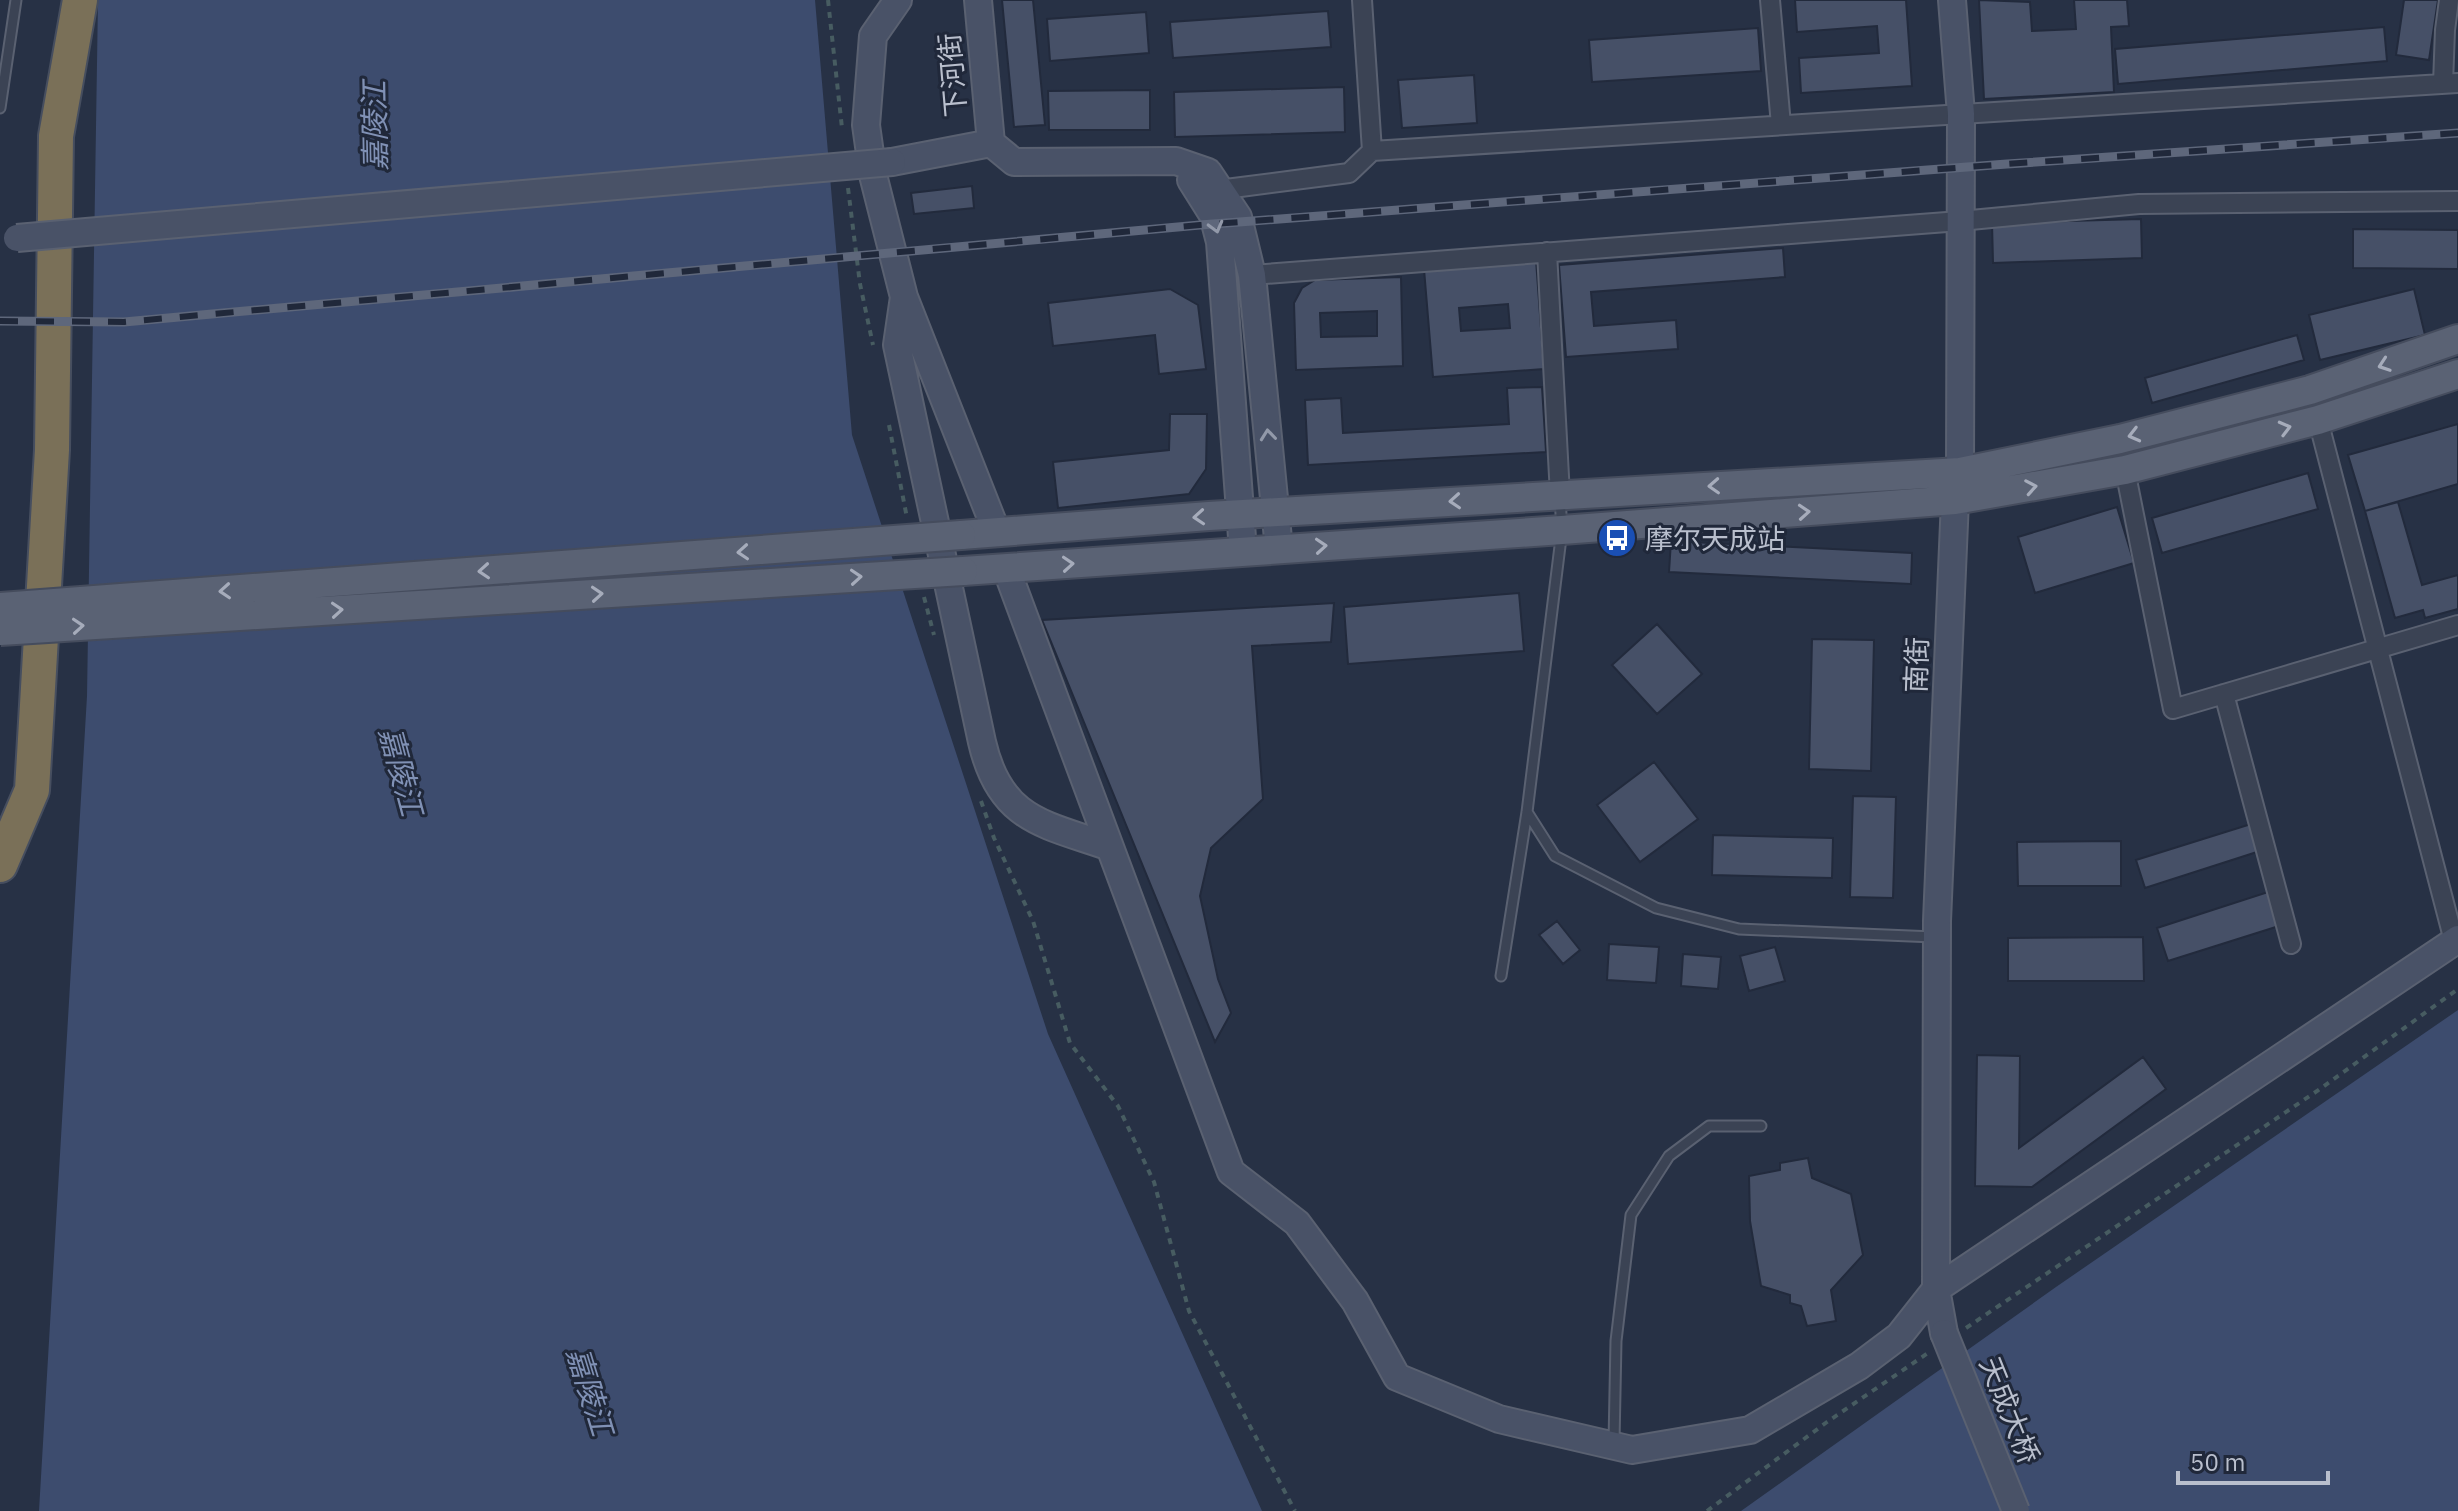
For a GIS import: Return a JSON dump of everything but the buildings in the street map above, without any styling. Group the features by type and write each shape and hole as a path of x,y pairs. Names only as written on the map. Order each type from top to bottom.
{"highway":[{"path":"0,864 32,790 52,450 56,136 80,0"}],"main road":[{"path":"0,607 1240,514 1560,495 1957,486 2120,439 2310,390 2458,339"},
{"path":"0,631 1562,530 2125,470 2318,420 2458,374"}],"street":[{"path":"898,0 873,36 866,125 873,175 904,297 997,533"},
{"name":"下河街","path":"978,0 991,143"},
{"path":"1362,0 1372,151"},
{"path":"1770,0 1781,125"},
{"name":"南街","path":"1944,1340 1936,1289 1937,937 1957,486 1961,114 1952,0"},
{"path":"1210,191 1349,173 1372,151 2451,84 2445,30 2449,0"},
{"path":"9,237 892,162 991,143 1014,162 1176,161 1208,172 1220,242 1243,551"},
{"path":"1210,191 1238,217 1252,275 1279,549"},
{"path":"1252,275 1960,221 2139,204 2458,201"},
{"path":"1547,252 1560,495"},
{"path":"904,297 897,345 986,759 1000,790 1025,814 1056,830 1110,847"},
{"path":"1006,568 1231,1172 1297,1223 1355,1301 1397,1377 1499,1419 1632,1450 1750,1430 1859,1366 1899,1336 1936,1289 2456,940 2452,903 2378,650 2318,420"},
{"path":"2125,470 2173,709 2458,625"},
{"path":"2224,694 2291,944"},
{"name":"天成大桥","path":"1944,1340 2016,1511"}],"lane":[{"path":"0,108 16,0"},
{"path":"1501,976 1527,812 1562,530 1560,495"},
{"path":"1527,812 1555,856 1656,908 1739,929 1937,937"},
{"path":"1614,1446 1616,1341 1631,1215 1669,1156 1709,1126 1761,1126"}],"path":[{"path":"1707,1511 1944,1340 2320,1089 2458,989"}],"water":[{"name":"嘉陵江","path":"98,0 815,0 852,435 1048,1034 1262,1511 39,1511 87,696"},
{"path":"2458,1010 2458,1511 1741,1511 2056,1287"}],"railway":[{"path":"0,321 124,322 1200,225 2458,133"}],"place":[{"name":"摩尔天成站","path":"1617,538"}]}
